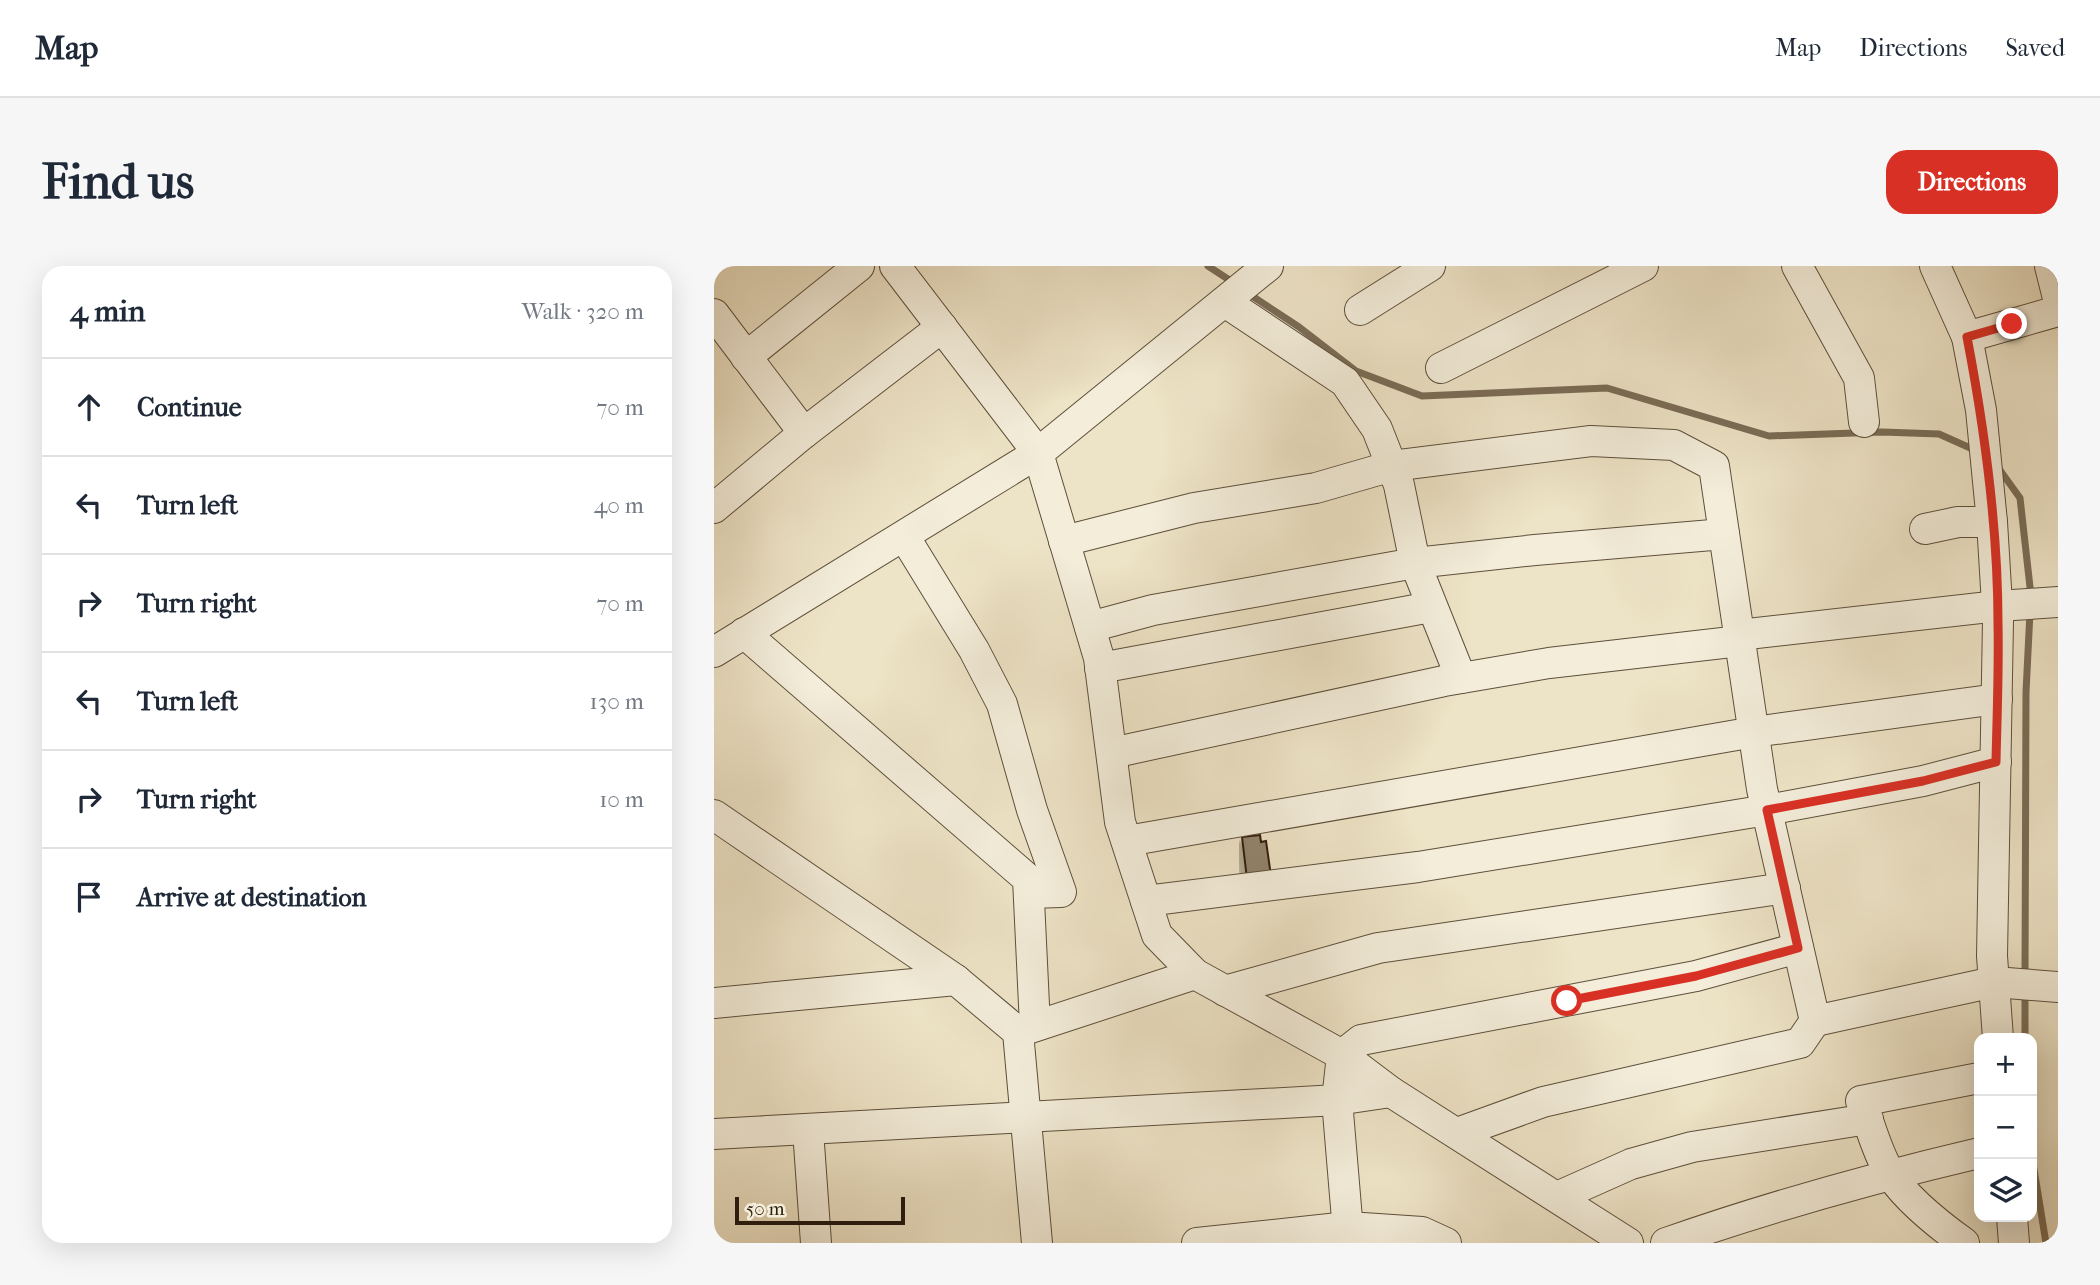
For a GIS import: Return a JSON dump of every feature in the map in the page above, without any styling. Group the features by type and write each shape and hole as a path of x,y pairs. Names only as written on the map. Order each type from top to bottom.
{"street":[{"path":"746,357 859,266"},
{"path":"895,266 1038,453 1100,668 1120,822 1157,935 1195,974 1342,1055 1391,1091 1628,1243"},
{"path":"1360,310 1430,266"},
{"path":"1441,368 1643,266"},
{"path":"1797,266 1859,378 1864,422"},
{"path":"1935,266 1967,337 1981,410 1992,522 1997,606 1992,956 1998,1033"},
{"path":"2050,266 2058,298"},
{"path":"714,652 1038,453 1244,286 1345,382 1377,429 1399,485 1415,564 1461,678"},
{"path":"1967,337 2058,311"},
{"path":"714,314 804,433"},
{"path":"716,500 942,327"},
{"path":"1065,541 1194,508 1316,488 1392,466 1591,441 1674,445 1714,467 1767,810 1815,1021"},
{"path":"1926,529 1958,522 1992,522"},
{"path":"1090,627 1153,610 1415,564 1535,550 1724,534"},
{"path":"904,536 974,650 1002,704 1032,810 1061,892 1029,893"},
{"path":"1112,754 1461,678 1549,663 1997,606 2058,602"},
{"path":"1100,668 1431,607"},
{"path":"744,634 1028,879 1025,1118 1037,1243"},
{"path":"1127,841 1754,732 1997,699"},
{"path":"1146,901 1418,867 1767,810 1923,781 1996,762"},
{"path":"714,815 1026,1029"},
{"path":"1225,991 1378,948 1785,888"},
{"path":"1348,1235 1337,1101 1342,1055 1361,1040 1696,976 1798,948"},
{"path":"1026,1029 1195,974"},
{"path":"714,1003 957,980"},
{"path":"1457,1133 1543,1102 1800,1043 1815,1021 1994,982 2058,987"},
{"path":"1964,1243 1934,1221 1891,1174 1861,1101 1974,1079"},
{"path":"714,1135 1337,1101 1391,1091"},
{"path":"1557,1197 1631,1164 1692,1147 1868,1119"},
{"path":"808,1130 816,1243"},
{"path":"1666,1243 1747,1215 1891,1174 1974,1154"},
{"path":"2012,1222 2014,1243"},
{"path":"1197,1243 1422,1232 1446,1243"}],"building":[{"path":"1260,835 1261,842 1266,841 1271,876 1247,879 1242,837"}],"waterway":[{"path":"1208,266 1234,283"},
{"path":"1246,292 1299,327 1356,371 1422,396 1607,388 1769,436 1882,432 1939,434 1977,451"},
{"path":"1997,466 2020,498 2031,596"},
{"path":"2025,978 2026,692 2030,612"},
{"path":"2025,990 2025,1033"},
{"path":"2032,1159 2046,1243"}],"route":[{"path":"1567,1001 1696,976 1798,948 1767,810 1923,781 1996,762 1998,621 1992,522 1981,410 1967,337 2012,324"}]}
